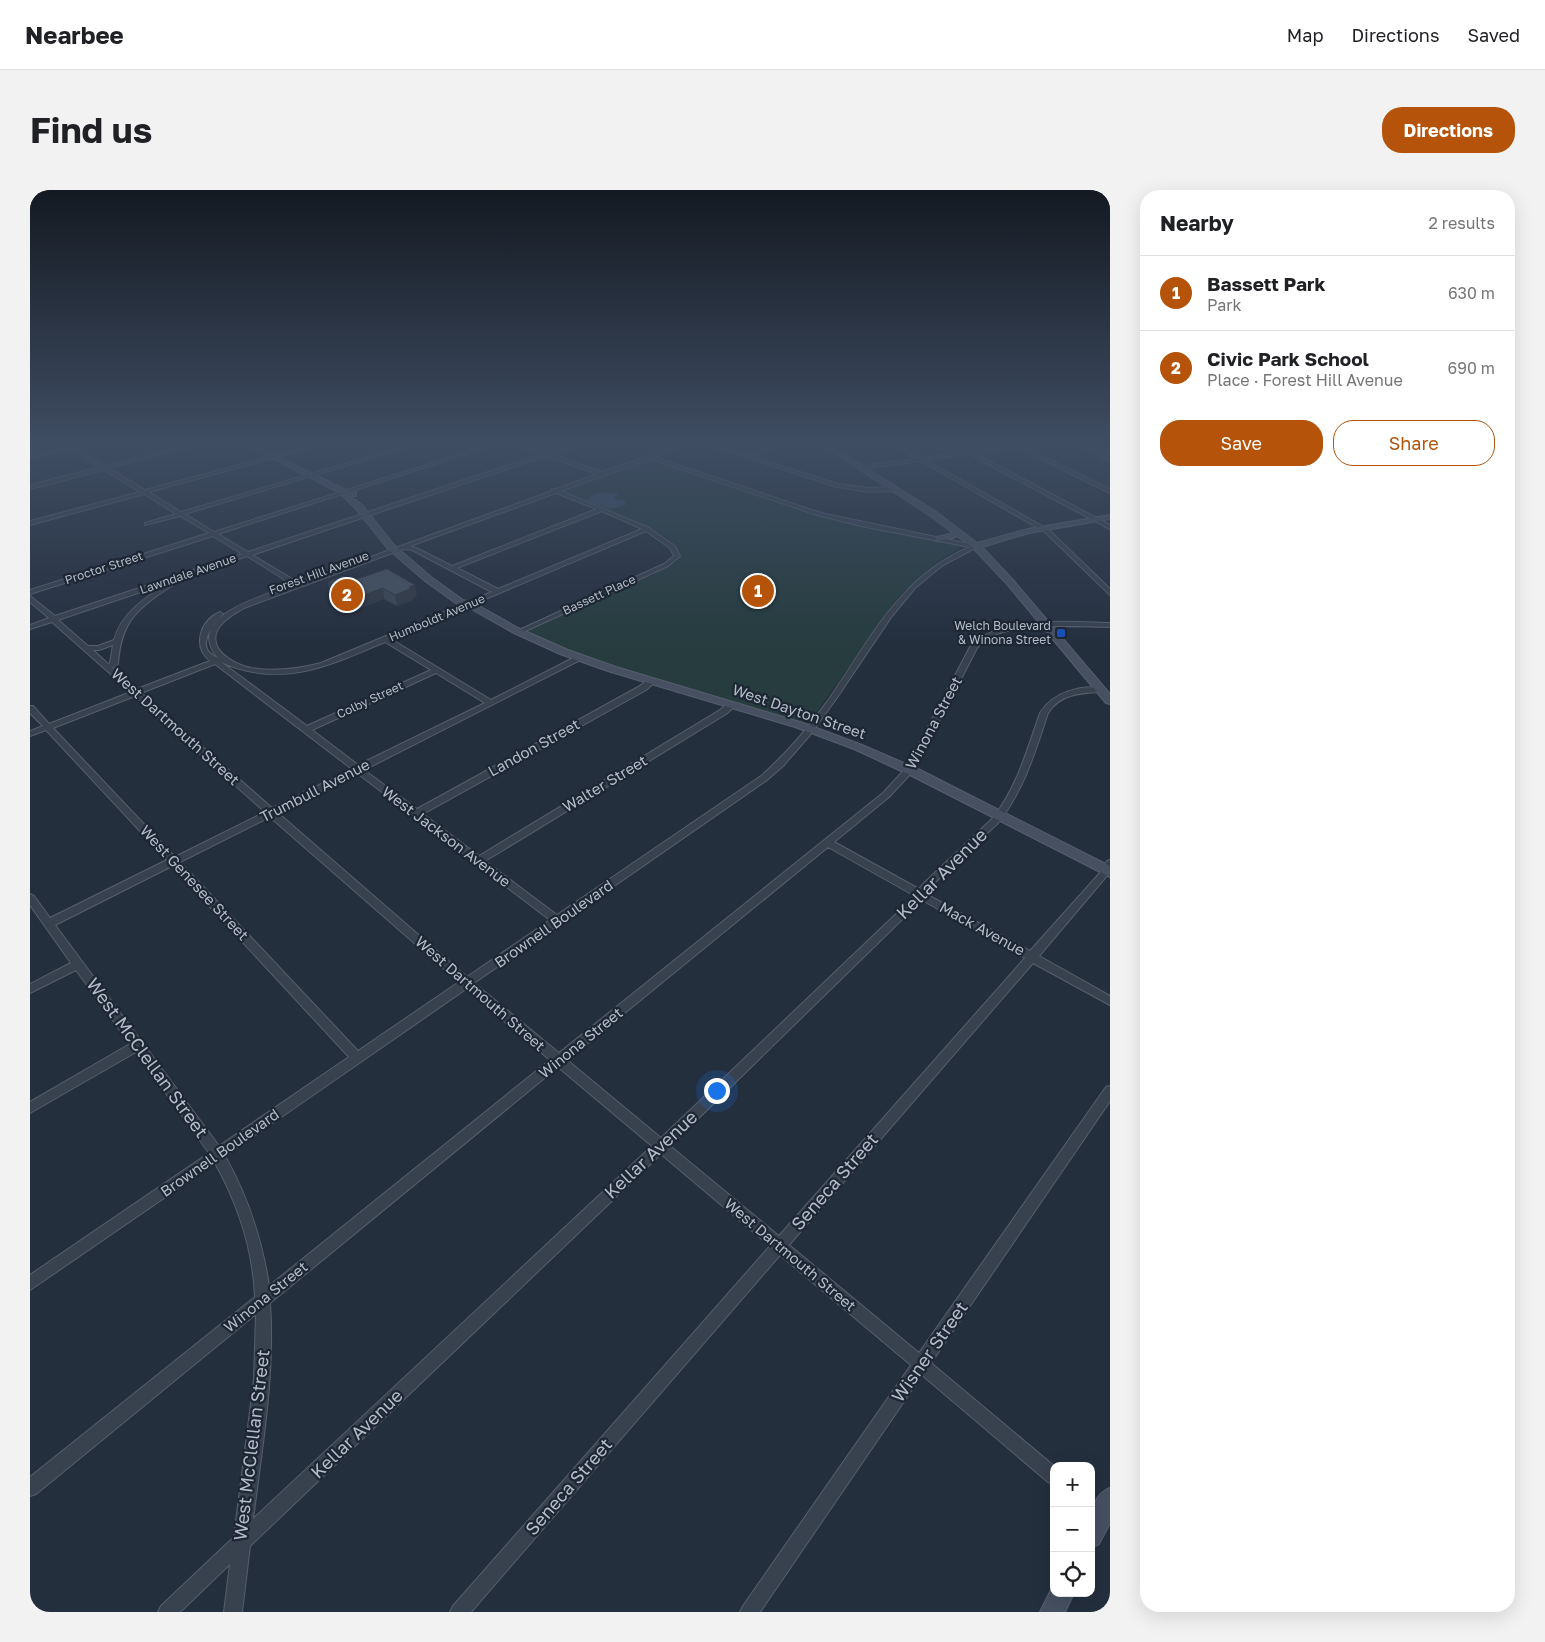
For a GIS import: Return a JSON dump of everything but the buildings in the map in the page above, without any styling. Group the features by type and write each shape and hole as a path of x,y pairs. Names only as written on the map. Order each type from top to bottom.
{"street":[{"path":"32,521 69,511"},
{"path":"177,511 295,584"},
{"path":"147,524 190,511"},
{"name":"Proctor Street","path":"30,592 284,511"},
{"name":"Lawndale Avenue","path":"30,627 373,511"},
{"name":"Forest Hill Avenue","path":"219,660 205,652 202,641 205,630 222,612 240,602 495,511"},
{"path":"452,568 596,511"},
{"path":"607,511 647,529"},
{"path":"810,511 853,522 976,546 1043,528 1110,517"},
{"path":"928,511 976,546 1110,701"},
{"path":"1014,511 1043,528 1110,594"},
{"path":"1082,511 1110,527"},
{"name":"West Dayton Street","path":"368,513 397,547 460,602 469,604 519,632 580,658 810,729 865,750 910,770 1000,816 1109,868"},
{"name":"Bassett Place","path":"519,632 666,565 677,556 674,547 647,529"},
{"name":"Humboldt Avenue","path":"219,660 240,667 264,671 290,671 323,665 387,640 647,529"},
{"path":"939,538 952,537 956,534 955,530"},
{"name":"Brownell Boulevard","path":"30,1283 764,778 791,752 810,729 907,591 941,563 976,546"},
{"path":"397,547 413,549 498,592"},
{"path":"108,667 114,664 115,642 126,622 150,598 175,581 174,578"},
{"path":"133,592 145,593 150,598"},
{"name":"West Dartmouth Street","path":"30,598 467,983 1050,1473"},
{"name":"Winona Street","path":"30,1488 828,843 886,794 910,770 978,642 990,634 1004,629 1110,624"},
{"path":"387,640 491,703"},
{"path":"87,648 102,648 115,642"},
{"name":"Trumbull Avenue","path":"48,924 580,658"},
{"path":"30,734 219,660"},
{"name":"West Jackson Avenue","path":"219,660 304,730 558,921"},
{"name":"Colby Street","path":"304,730 436,670"},
{"path":"246,684 244,681 249,677 264,671"},
{"name":"Landon Street","path":"415,814 652,681"},
{"name":"Kellar Avenue","path":"167,1612 916,902 926,886 1000,816 1013,793 1047,706 1059,697 1069,693 1101,690"},
{"name":"Walter Street","path":"478,861 723,712 731,705"},
{"name":"West Genesee Street","path":"30,708 358,1058"},
{"name":"Mack Avenue","path":"828,843 1110,1001"},
{"name":"Seneca Street","path":"459,1612 1109,868"},
{"name":"West McClellan Street","path":"31,901 218,1155 239,1194 249,1219 258,1254 264,1299 263,1370 233,1612"},
{"path":"30,989 78,964"},
{"path":"30,1108 138,1045"},
{"name":"Wisner Street","path":"750,1612 1110,1091"},
{"path":"1052,1612 1060,1597"}],"green space":[{"path":"610,511 806,511 858,525 964,546 940,559 898,597 811,720 801,723 629,671 529,633 530,630 672,564 679,558 679,549 671,541 659,533"}],"place":[{"name":"Bassett Park","path":"758,591"},
{"name":"Civic Park School","path":"347,595"},
{"name":"Welch Boulevard & Winona Street","path":"1061,633"}]}
